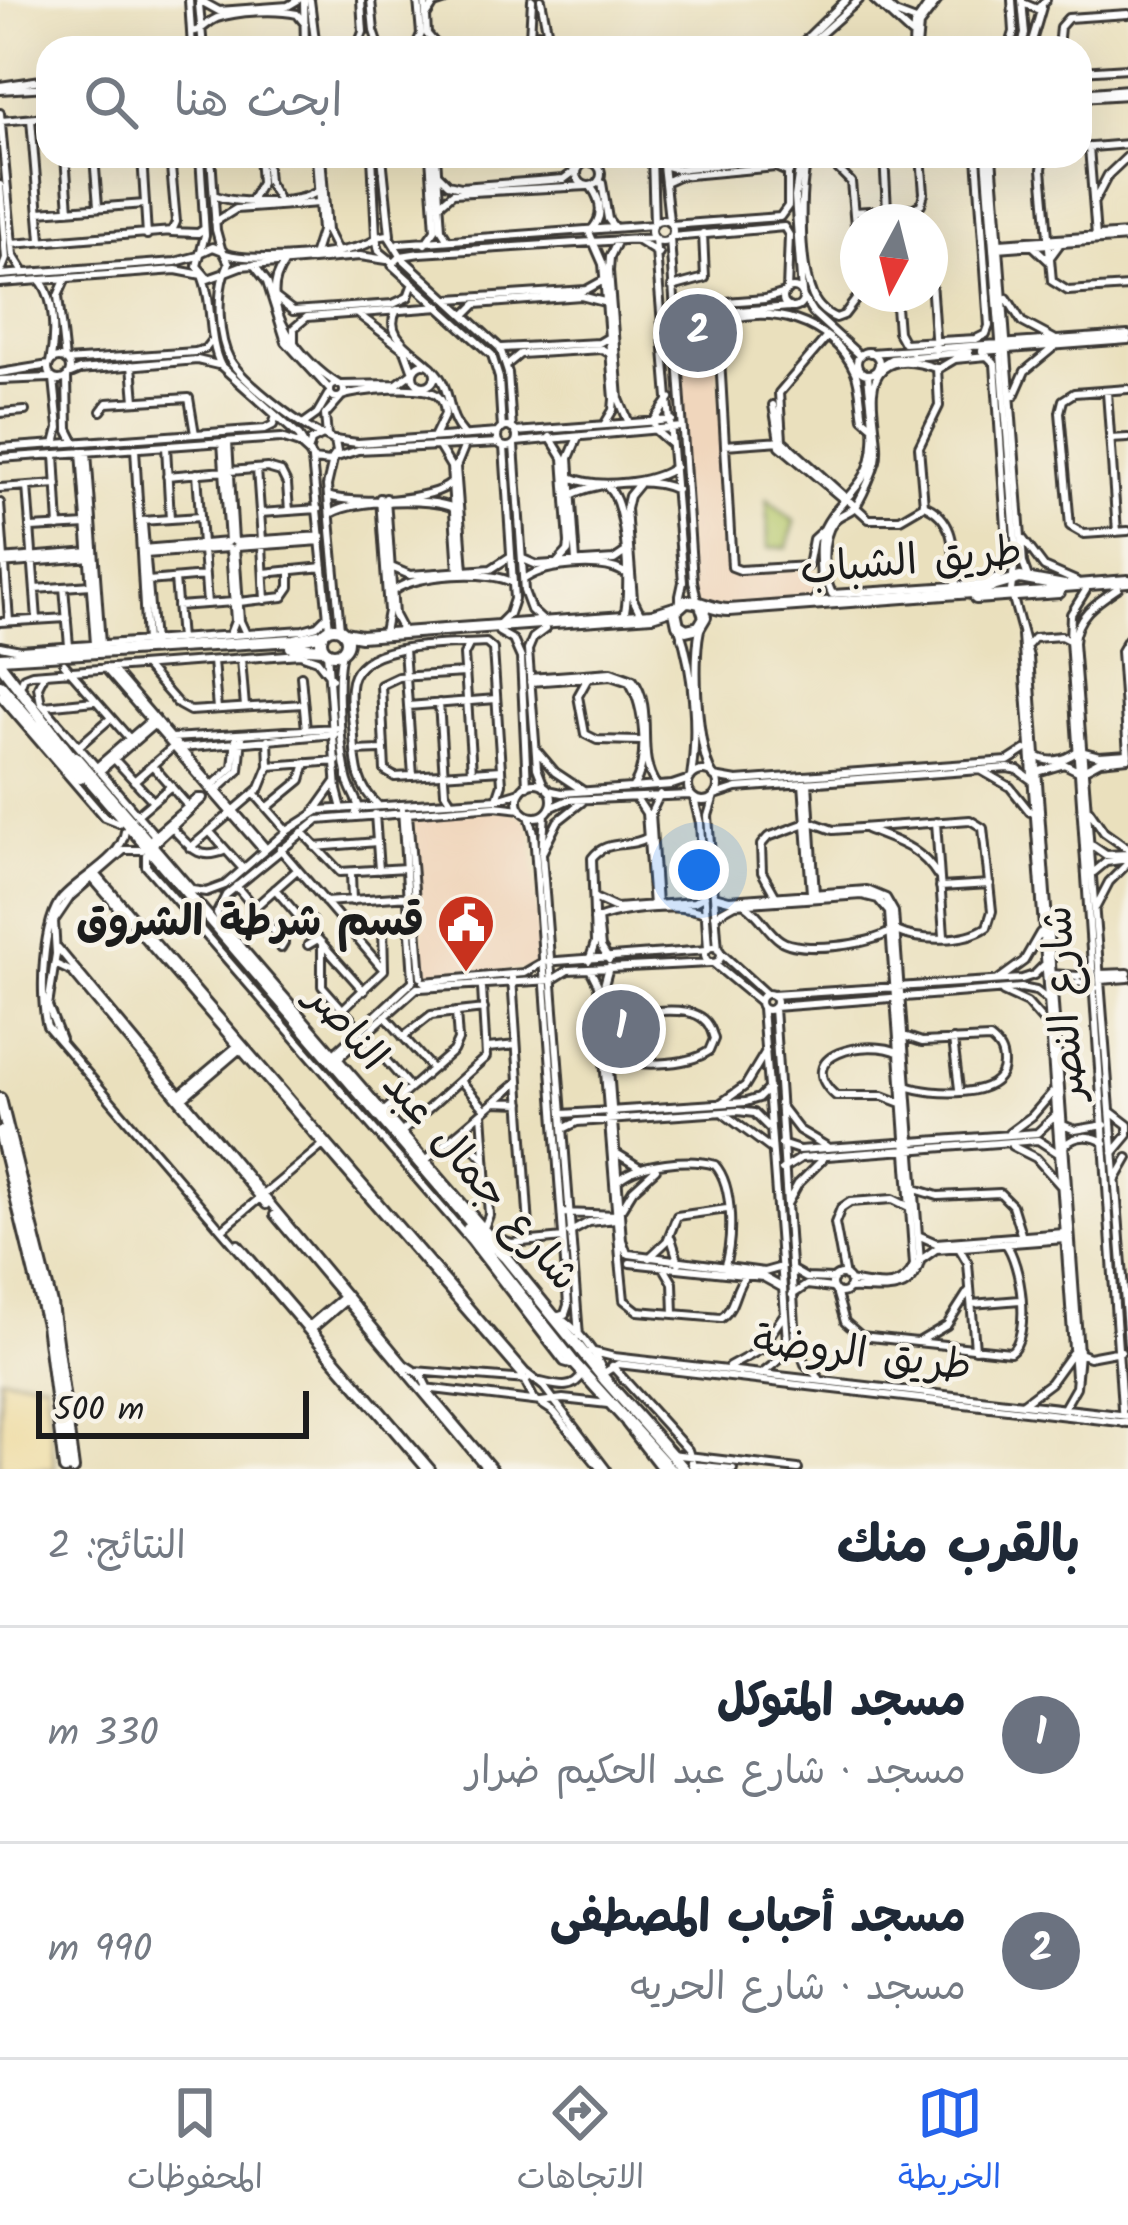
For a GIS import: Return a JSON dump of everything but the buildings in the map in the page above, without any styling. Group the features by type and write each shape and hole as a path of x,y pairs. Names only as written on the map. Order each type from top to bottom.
{"main road":[{"name":"طريق الشباب","path":"700,604 729,610 981,591 1012,579 1086,587"},
{"name":"طريق الشباب","path":"702,623 1124,585"},
{"path":"336,634 498,629 656,620 690,630 702,623 700,604 686,601 642,616 546,626"},
{"path":"678,606 678,624"},
{"path":"0,661 336,634 498,629"},
{"path":"326,651 336,634"},
{"path":"326,651 336,634"},
{"path":"17,683 21,667 326,651"},
{"name":"شارع جمال عبد الناصر","path":"0,661 38,704 65,746 220,926 277,1012 476,1235 555,1315 601,1380"},
{"name":"شارع جمال عبد الناصر","path":"0,686 122,827 151,844 256,977 333,1058 506,1258 579,1368 601,1380"},
{"path":"27,717 38,704"},
{"path":"0,1099 51,1304 69,1469"},
{"path":"0,1132 41,1294 67,1449"},
{"path":"601,1380 612,1404 662,1467"},
{"path":"601,1380 671,1454 689,1466"}],"street":[{"path":"189,0 191,36"},
{"path":"199,0 226,14 283,9 304,0"},
{"path":"199,0 202,36"},
{"path":"236,10 244,0"},
{"path":"259,0 270,8"},
{"path":"304,0 308,36"},
{"path":"304,0 309,36"},
{"path":"359,36 361,0"},
{"path":"371,0 377,36"},
{"path":"422,0 426,18"},
{"path":"422,0 424,30 429,36"},
{"path":"421,36 434,4 446,0"},
{"path":"521,0 537,13"},
{"path":"532,0 548,36"},
{"path":"530,36 542,0"},
{"path":"812,36 846,0"},
{"path":"816,36 859,0"},
{"path":"878,0 904,21 912,36"},
{"path":"912,36 916,21 935,0"},
{"path":"917,36 920,22 935,0"},
{"path":"1012,0 1013,36"},
{"path":"1022,0 1029,8 1046,3"},
{"path":"1022,0 1024,36"},
{"path":"1032,36 1046,3"},
{"path":"191,32 202,31 236,10 283,9 297,14 305,24"},
{"path":"1059,36 1067,19 1128,14"},
{"path":"362,21 372,20"},
{"path":"904,21 916,21"},
{"path":"1092,70 1128,68"},
{"path":"1,90 36,85"},
{"path":"1092,95 1128,92"},
{"path":"0,277 12,244 0,117 36,118"},
{"path":"31,118 42,242"},
{"path":"1092,148 1128,145"},
{"path":"1093,204 1108,175 1128,156"},
{"path":"66,168 69,210"},
{"path":"95,168 98,208"},
{"path":"143,168 147,235"},
{"path":"170,232 176,222 171,168"},
{"path":"201,168 204,225 197,266 210,299 221,366"},
{"path":"212,168 215,221 229,263 220,293 224,343 231,362 309,453"},
{"path":"263,168 280,200"},
{"path":"319,168 324,231 337,251"},
{"path":"314,253 324,231 320,168"},
{"path":"374,168 381,217 401,257 500,348 508,367"},
{"path":"382,168 376,239 388,261 492,355 507,431 515,443 524,586 531,610 546,626 530,642 526,660 521,809"},
{"path":"434,168 438,224 451,242"},
{"path":"424,247 438,224 436,168"},
{"path":"595,168 608,219 618,234 655,239 686,230 780,218 788,206 788,168"},
{"path":"653,168 653,225 671,283 674,316 673,393 655,425"},
{"path":"663,168 671,224 665,265 677,423 683,582 678,606"},
{"path":"664,182 678,176 765,168"},
{"path":"778,168 788,173"},
{"path":"792,308 784,300 794,252 800,168"},
{"path":"804,168 802,198 812,294 825,313 836,318 846,312"},
{"path":"839,168 849,176 853,204"},
{"path":"885,168 887,204"},
{"path":"919,204 923,201 922,168"},
{"path":"897,312 901,340 912,344 980,338 989,326 985,168"},
{"path":"986,168 1019,564 1028,579 1027,594"},
{"path":"987,168 998,226 1006,324 1012,466 1021,532 1019,564"},
{"path":"1044,168 1050,278 1060,289 1128,286"},
{"path":"1088,168 1096,238"},
{"path":"0,277 176,270 215,279 253,263 337,251 388,261 451,242 586,236 597,224 600,209 576,169 564,179 458,190 440,205"},
{"path":"437,172 458,190 589,186 601,180"},
{"path":"248,204 264,177"},
{"path":"0,190 9,255 26,273"},
{"path":"215,221 248,204 308,198 318,190"},
{"path":"656,195 665,194"},
{"path":"214,195 248,204 319,203"},
{"path":"39,212 145,204"},
{"path":"635,228 656,206"},
{"path":"0,277 66,278 181,262 213,247 253,263 285,262 360,252 383,234 424,247 618,234 664,220 703,232 782,226 796,217"},
{"path":"1094,221 1109,235"},
{"path":"1082,237 1094,221"},
{"path":"12,244 198,233 204,225"},
{"path":"1046,225 1061,241"},
{"path":"1032,243 1046,225"},
{"path":"782,226 794,252 802,295 802,303 792,308"},
{"path":"998,226 1015,244"},
{"path":"671,283 705,278 703,232"},
{"path":"618,234 610,257 606,304 616,399 629,423"},
{"path":"586,236 599,251 606,282 616,399 600,428"},
{"path":"996,245 1127,236"},
{"path":"1048,260 1061,241 1127,236"},
{"path":"632,238 659,254"},
{"path":"1032,243 1048,260"},
{"path":"1001,266 1015,244"},
{"path":"285,262 271,287 286,342 330,391 341,397 423,387 433,380 432,368"},
{"path":"253,263 271,287 294,345 339,384 341,397"},
{"path":"414,271 409,271 408,297 391,320 392,330 445,383 444,420 435,441"},
{"path":"66,278 58,296 68,432 77,442"},
{"path":"40,280 50,297 49,364 59,428 55,444"},
{"path":"447,299 473,302 581,294 606,282"},
{"path":"674,316 745,305 793,288 813,313 865,354 876,356 878,367"},
{"path":"1003,289 1022,322 1057,343"},
{"path":"581,294 606,304"},
{"path":"276,298 294,316 304,318 400,307"},
{"path":"465,315 473,302"},
{"path":"673,306 745,305 813,313"},
{"path":"293,311 440,307"},
{"path":"933,312 939,406 919,447 924,505 950,526 956,586"},
{"path":"355,313 405,350 414,380 445,397 466,439 501,445 629,423 655,425 673,447 678,462 700,604"},
{"path":"868,374 871,424 869,465 813,539 808,566 734,569 718,323 784,315 802,320 853,368 862,415 871,424"},
{"path":"294,345 295,328 304,318"},
{"path":"1006,324 1025,345"},
{"path":"0,377 53,379 114,363 200,352 213,337"},
{"path":"579,1336 562,1239 542,854 548,811 546,788 538,774 531,699 537,680 513,640 498,629 512,609 513,587 501,445 507,431 511,359 520,351 598,343 609,337"},
{"path":"824,337 775,392 780,441 869,519 885,522 905,517 924,505"},
{"path":"865,354 1128,338"},
{"path":"1012,405 1025,371 1057,343"},
{"path":"1009,371 1025,345"},
{"path":"500,348 599,349 610,354"},
{"path":"868,374 892,359 937,352"},
{"path":"937,352 938,369"},
{"path":"865,354 858,367 868,374"},
{"path":"989,356 994,364 1007,563 994,581 832,594 825,560 827,535 837,517 855,507 876,459 874,388 879,373 895,363 920,362 938,369 959,358 989,356"},
{"path":"13,376 56,359 132,365 202,360 221,366 238,383 303,424 358,447"},
{"path":"132,365 135,401"},
{"path":"303,424 317,414 339,384 392,385 418,365 432,368"},
{"path":"238,383 245,376"},
{"path":"1128,389 1070,395 1061,404 1067,518 1072,529 1084,534 1128,531"},
{"path":"1107,391 1117,532"},
{"path":"341,397 325,415 327,436 338,448 328,496 339,669 341,806 351,816"},
{"path":"101,411 105,404 189,398 189,445"},
{"path":"0,412 25,411"},
{"path":"0,448 268,428 276,416"},
{"path":"0,458 281,438 293,441 321,464 358,447 507,431 677,423"},
{"path":"673,447 677,423"},
{"path":"576,562 566,464 580,435"},
{"path":"327,436 311,441 309,453 336,634"},
{"path":"550,437 570,477 572,551"},
{"path":"1110,439 1128,438"},
{"path":"458,535 453,462 466,439"},
{"path":"435,441 453,462 460,571"},
{"path":"725,445 780,441"},
{"path":"225,442 236,602 230,635"},
{"path":"27,446 28,456"},
{"path":"166,446 170,519"},
{"path":"135,448 150,646"},
{"path":"84,452 98,644"},
{"path":"84,452 98,644"},
{"path":"55,454 59,526"},
{"path":"570,477 590,486 638,484 656,481 678,462"},
{"path":"167,476 272,468 284,476 289,511"},
{"path":"257,469 265,600"},
{"path":"197,473 206,604"},
{"path":"571,496 590,486 656,481 676,490"},
{"path":"328,496 404,502 433,498 452,482"},
{"path":"0,488 56,484"},
{"path":"638,484 624,505 624,554 634,603 642,616"},
{"path":"27,486 37,620"},
{"path":"608,487 624,505 628,573 623,617"},
{"path":"319,520 341,507 383,501 433,498 453,508"},
{"path":"383,501 391,611 404,633"},
{"path":"384,521 404,502"},
{"path":"0,503 4,621 67,618"},
{"path":"364,505 384,521 391,566 391,611 382,634"},
{"path":"260,512 318,509"},
{"path":"141,521 200,517"},
{"path":"31,529 87,525"},
{"path":"812,603 819,595 824,529"},
{"path":"1021,532 1045,567 1086,587"},
{"path":"144,551 321,538"},
{"path":"144,551 150,646"},
{"path":"556,564 572,551"},
{"path":"459,553 476,570"},
{"path":"441,572 459,553"},
{"path":"391,566 411,577 493,571 511,553 522,553 542,567 609,566 628,573"},
{"path":"393,592 411,577 476,570 493,571 513,587 524,586 542,567 614,560 624,554"},
{"path":"2,561 92,555"},
{"name":"شارع النصر","path":"1019,564 1012,595 1028,648 1061,1149"},
{"path":"264,572 323,567"},
{"path":"177,606 265,600 286,594 290,570"},
{"path":"821,575 832,602"},
{"path":"148,581 205,576"},
{"path":"176,579 180,639"},
{"path":"683,582 693,581"},
{"path":"35,589 91,585"},
{"path":"1028,648 1037,637 1061,635 1072,641 1086,612 1124,585"},
{"path":"64,587 69,646"},
{"name":"شارع النصر","path":"1086,587 1071,614 1072,641 1106,1143 1125,1329 1121,1352 1126,1419"},
{"path":"236,602 246,634"},
{"path":"211,892 218,904 220,926 333,1058 418,983 512,977 547,962 712,963 719,959 719,951 690,778 692,653 702,623"},
{"path":"678,624 692,653 704,751 718,785 708,816 709,896"},
{"path":"0,646 20,650 150,646 180,639 310,629 336,634"},
{"path":"1022,631 1076,1352 1076,1387 1064,1408"},
{"path":"1033,776 1046,766 1064,764 1081,771 1100,761 1128,756 1121,650 1128,638"},
{"path":"469,644 464,655 472,772"},
{"path":"379,871 378,810 362,787 355,751 353,676 369,657 469,644 492,647 502,784 497,799"},
{"path":"457,646 464,655"},
{"path":"404,650 413,776"},
{"path":"326,651 340,778 358,806"},
{"path":"17,683 28,674 67,667 213,661 259,654 309,655 332,679"},
{"path":"242,658 245,707"},
{"path":"526,660 537,680 531,699"},
{"path":"213,661 217,710"},
{"path":"145,665 182,708 304,704"},
{"path":"67,667 130,738"},
{"path":"108,668 232,812"},
{"path":"537,680 617,672 633,680 642,695 645,769 633,792"},
{"path":"46,673 38,686 38,704 137,815 151,844"},
{"path":"465,673 389,679 379,690 387,774 501,770"},
{"path":"301,676 305,730"},
{"path":"537,680 618,677 629,682 638,699 645,769 658,790 705,802 737,788 839,777 1013,764 1033,776"},
{"path":"588,678 578,695 580,726 589,737 640,741"},
{"path":"1124,696 1128,679"},
{"path":"565,680 578,695"},
{"path":"0,696 104,818 122,827 121,846 56,906 50,921 51,946 344,1299 427,1388 490,1469"},
{"path":"408,706 496,699"},
{"path":"38,704 96,701"},
{"path":"439,703 445,792 453,802"},
{"path":"79,746 112,718"},
{"path":"98,769 154,721"},
{"path":"98,769 154,721"},
{"path":"134,781 175,744 335,731"},
{"path":"175,744 335,731"},
{"path":"215,787 238,770 239,738"},
{"path":"190,848 254,794 269,766 268,739"},
{"path":"1117,757 1128,741"},
{"path":"175,744 265,850"},
{"path":"65,746 190,892 211,892 243,869 313,813 340,778"},
{"path":"535,746 555,772 587,795"},
{"path":"529,816 587,795 658,790 701,771 731,781 978,770 1013,764 1028,746"},
{"path":"355,751 382,750"},
{"path":"1035,755 1046,760 1080,752 1117,757 1128,768"},
{"path":"114,759 153,802"},
{"path":"269,766 337,761"},
{"path":"267,808 301,780 306,763"},
{"path":"152,765 188,806"},
{"path":"978,770 1010,787 1033,815"},
{"path":"807,801 824,782"},
{"path":"806,783 813,894"},
{"path":"502,784 511,796"},
{"path":"788,784 807,801"},
{"path":"137,815 171,786"},
{"path":"405,809 497,799 524,789 587,795"},
{"path":"658,790 648,810 649,855 654,892 669,904"},
{"path":"438,803 445,792"},
{"path":"633,792 648,810 655,906"},
{"path":"254,794 287,831"},
{"path":"542,854 558,821 587,795"},
{"path":"277,1012 146,866 151,844 199,796 203,798 172,828 151,844 124,850 61,908 51,946 48,1006 53,1028 428,1469"},
{"path":"313,813 341,806 378,810"},
{"path":"351,816 358,806"},
{"path":"1084,806 1094,939"},
{"path":"1084,806 1128,856"},
{"path":"405,809 418,983"},
{"path":"363,1032 418,983 405,809"},
{"path":"218,904 301,831 324,818 378,810 521,809 529,816 534,833 547,962"},
{"path":"743,904 778,939 798,947 868,942 894,931 917,938 977,933 986,927 992,911 986,838 980,824 970,820 832,830 808,822 768,837 761,845 762,872 753,898"},
{"path":"936,822 944,936"},
{"path":"863,827 916,850 940,884"},
{"path":"172,828 204,856 226,850"},
{"path":"810,843 832,830"},
{"path":"301,831 336,871 406,868"},
{"path":"210,832 243,869"},
{"path":"783,832 810,843"},
{"path":"648,837 607,845 590,865 596,919 609,964 601,981 615,1201 625,1259 622,1296 629,1308 721,1318 731,1308 744,1272"},
{"path":"1090,841 1103,854 1128,856"},
{"path":"315,847 377,842"},
{"path":"630,844 649,855"},
{"path":"280,849 384,970"},
{"path":"1092,875 1103,854"},
{"path":"1102,863 1128,856"},
{"path":"1095,911 1128,856"},
{"path":"254,908 297,870"},
{"path":"762,872 776,899"},
{"path":"351,873 352,901"},
{"path":"94,876 423,1258 538,1402 554,1412 604,1469"},
{"path":"798,895 812,879"},
{"path":"812,879 830,895"},
{"path":"940,884 990,884"},
{"path":"236,886 284,943 281,948"},
{"path":"275,890 306,924 313,920"},
{"path":"640,907 654,892"},
{"path":"793,1295 807,1285 893,1286 909,1277 915,1258 912,1186 902,1053 897,974 892,907 878,892 753,898 729,903 711,915 705,957 761,1005 774,1008 882,993 897,974"},
{"path":"592,895 608,911 688,908 711,915"},
{"path":"596,919 608,911 698,902 709,896 743,904 830,895"},
{"path":"325,902 409,896"},
{"path":"766,922 776,899"},
{"path":"589,965 596,919"},
{"path":"350,931 411,925"},
{"path":"343,1010 384,970 383,927"},
{"path":"994,985 1024,961 1041,930"},
{"path":"308,945 316,938 364,991"},
{"path":"868,942 895,951 917,938"},
{"path":"322,943 321,982 410,1088"},
{"path":"609,964 719,951 769,995 774,1008 785,1207 785,1313 792,1340 822,1381"},
{"path":"1028,983 1045,963"},
{"path":"50,964 62,964 72,972 192,1113"},
{"path":"50,964 44,1007 47,1026 428,1469"},
{"path":"512,977 548,980 589,965"},
{"path":"589,965 601,981 610,1078 609,1098 594,1118"},
{"path":"1051,971 1064,977 1128,975"},
{"path":"50,981 61,972 72,972"},
{"path":"897,974 916,987"},
{"path":"1098,975 1128,1343"},
{"path":"506,1258 530,1227 512,977"},
{"path":"1053,990 1060,984 1079,982 1095,988"},
{"path":"769,995 1028,983 1048,1000"},
{"path":"898,992 916,987 994,985 1027,1003 1049,1028"},
{"path":"402,1132 484,1061 488,1048 482,988"},
{"path":"898,992 901,1036"},
{"path":"882,993 897,1011"},
{"path":"761,1373 779,1360 792,1340 793,1295 773,1151 761,1005 769,995"},
{"path":"604,1005 625,1015"},
{"path":"403,1036 427,1016 484,1010"},
{"path":"412,1373 571,1386 579,1368 564,1362 426,1160 381,1113 456,1046 456,1012"},
{"path":"650,1013 652,1061"},
{"path":"606,1028 625,1015 695,1013 710,1026 714,1039 709,1051 698,1058 627,1063 608,1055"},
{"path":"385,1016 432,1069"},
{"path":"227,1031 253,1061"},
{"path":"883,1096 905,1086 930,1091 994,1084 1002,1074 1002,1054 990,1040 922,1042 901,1036 880,1046 840,1049 827,1059 829,1089 836,1096 883,1096 906,1103 930,1091"},
{"path":"953,1040 958,1089"},
{"path":"880,1046 902,1053 922,1042"},
{"path":"488,1048 517,1046"},
{"path":"181,1096 238,1048"},
{"path":"720,1108 746,1086 767,1048"},
{"path":"610,1078 627,1063"},
{"path":"426,1160 519,1081"},
{"path":"461,1082 484,1110 489,1215 476,1235"},
{"path":"559,1134 573,1123 594,1118 738,1107 770,1088"},
{"path":"1004,1139 1054,1090"},
{"path":"609,1098 626,1115"},
{"path":"493,1102 520,1103"},
{"path":"778,1102 799,1130 829,1152"},
{"path":"738,1107 761,1117 772,1132"},
{"path":"720,1108 773,1151"},
{"path":"1109,1109 1128,1131 1113,1156"},
{"path":"558,1114 594,1118 612,1135 618,1181 617,1232 625,1259"},
{"path":"612,1135 626,1115"},
{"path":"1038,1136 1056,1115"},
{"path":"1063,1125 1075,1130 1107,1125"},
{"path":"314,1131 333,1153"},
{"path":"459,1132 486,1161"},
{"path":"782,1170 801,1157 829,1152 1038,1136 1061,1149"},
{"path":"1061,1149 1071,1139 1090,1137 1106,1143"},
{"path":"1004,1139 1063,1182 1072,1295"},
{"path":"780,1143 794,1150 829,1152"},
{"path":"223,1227 321,1144"},
{"path":"785,1207 798,1184 829,1152"},
{"path":"616,1153 625,1162 643,1167 701,1162 715,1166 724,1176 730,1248 725,1270 734,1293"},
{"path":"1115,1188 1128,1157"},
{"path":"476,1235 501,1242 562,1239 584,1223 618,1216 641,1181 660,1166"},
{"path":"618,1181 643,1167"},
{"path":"912,1186 938,1196 1000,1193 1012,1205 1024,1239"},
{"path":"912,1186 893,1199 850,1202 841,1208 836,1223 842,1306 845,1322 856,1334 1005,1353 1018,1346 1022,1330 1016,1258 1005,1241"},
{"path":"260,1196 490,1469"},
{"path":"913,1210 938,1196"},
{"path":"893,1199 913,1210 920,1262"},
{"path":"602,1218 615,1201"},
{"path":"648,1259 670,1235 681,1213 727,1209"},
{"path":"564,1214 602,1218 617,1232"},
{"path":"1046,1238 1064,1221"},
{"path":"1005,1241 1015,1222"},
{"path":"670,1235 682,1265 673,1283 674,1315"},
{"path":"918,1235 936,1246 1005,1241"},
{"path":"625,1259 744,1272 786,1268 806,1278 902,1288 936,1246 1065,1236"},
{"path":"1046,1238 1066,1253"},
{"path":"555,1315 571,1305 562,1239"},
{"path":"1016,1258 1024,1239"},
{"path":"968,1263 980,1245"},
{"path":"957,1247 968,1263 975,1349"},
{"path":"730,1248 744,1272 783,1288"},
{"path":"423,1258 538,1381 604,1469"},
{"path":"625,1259 682,1265"},
{"path":"1120,1259 1128,1275"},
{"path":"663,1266 673,1283"},
{"path":"917,1343 955,1316 970,1285"},
{"path":"310,1328 344,1299"},
{"path":"971,1304 1020,1300"},
{"path":"721,1369 760,1349 785,1313"},
{"path":"555,1315 590,1351 601,1380"},
{"name":"طريق الروضة","path":"590,1351 613,1362 1126,1419"},
{"path":"1076,1352 1089,1357 1121,1352"},
{"path":"1021,1404 1050,1383 1076,1352"},
{"path":"601,1380 613,1362 689,1466 733,1469"},
{"name":"طريق الروضة","path":"672,1367 761,1373 914,1395"},
{"path":"446,1390 448,1374"},
{"path":"417,1386 538,1402 612,1404"},
{"path":"1123,1388 1128,1403"},
{"name":"طريق الروضة","path":"929,1397 1064,1408 1086,1415"},
{"path":"689,1466 792,1469"},
{"path":"647,1469 662,1467"}],"shaded area":[{"path":"714,308 732,570 817,569 818,592 802,608 689,616 667,313"},
{"path":"502,808 525,817 532,834 540,961 530,969 430,979 424,972 413,816"}],"green space":[{"path":"767,499 795,522 787,547 768,548"}],"sand":[{"path":"0,1377 45,1381 55,1469 0,1469"}],"place":[{"name":"مسجد أحباب المصطفى","path":"698,333"},
{"name":"قسم شرطة الشروق","path":"466,974"},
{"name":"مسجد المتوكل","path":"621,1029"}]}
